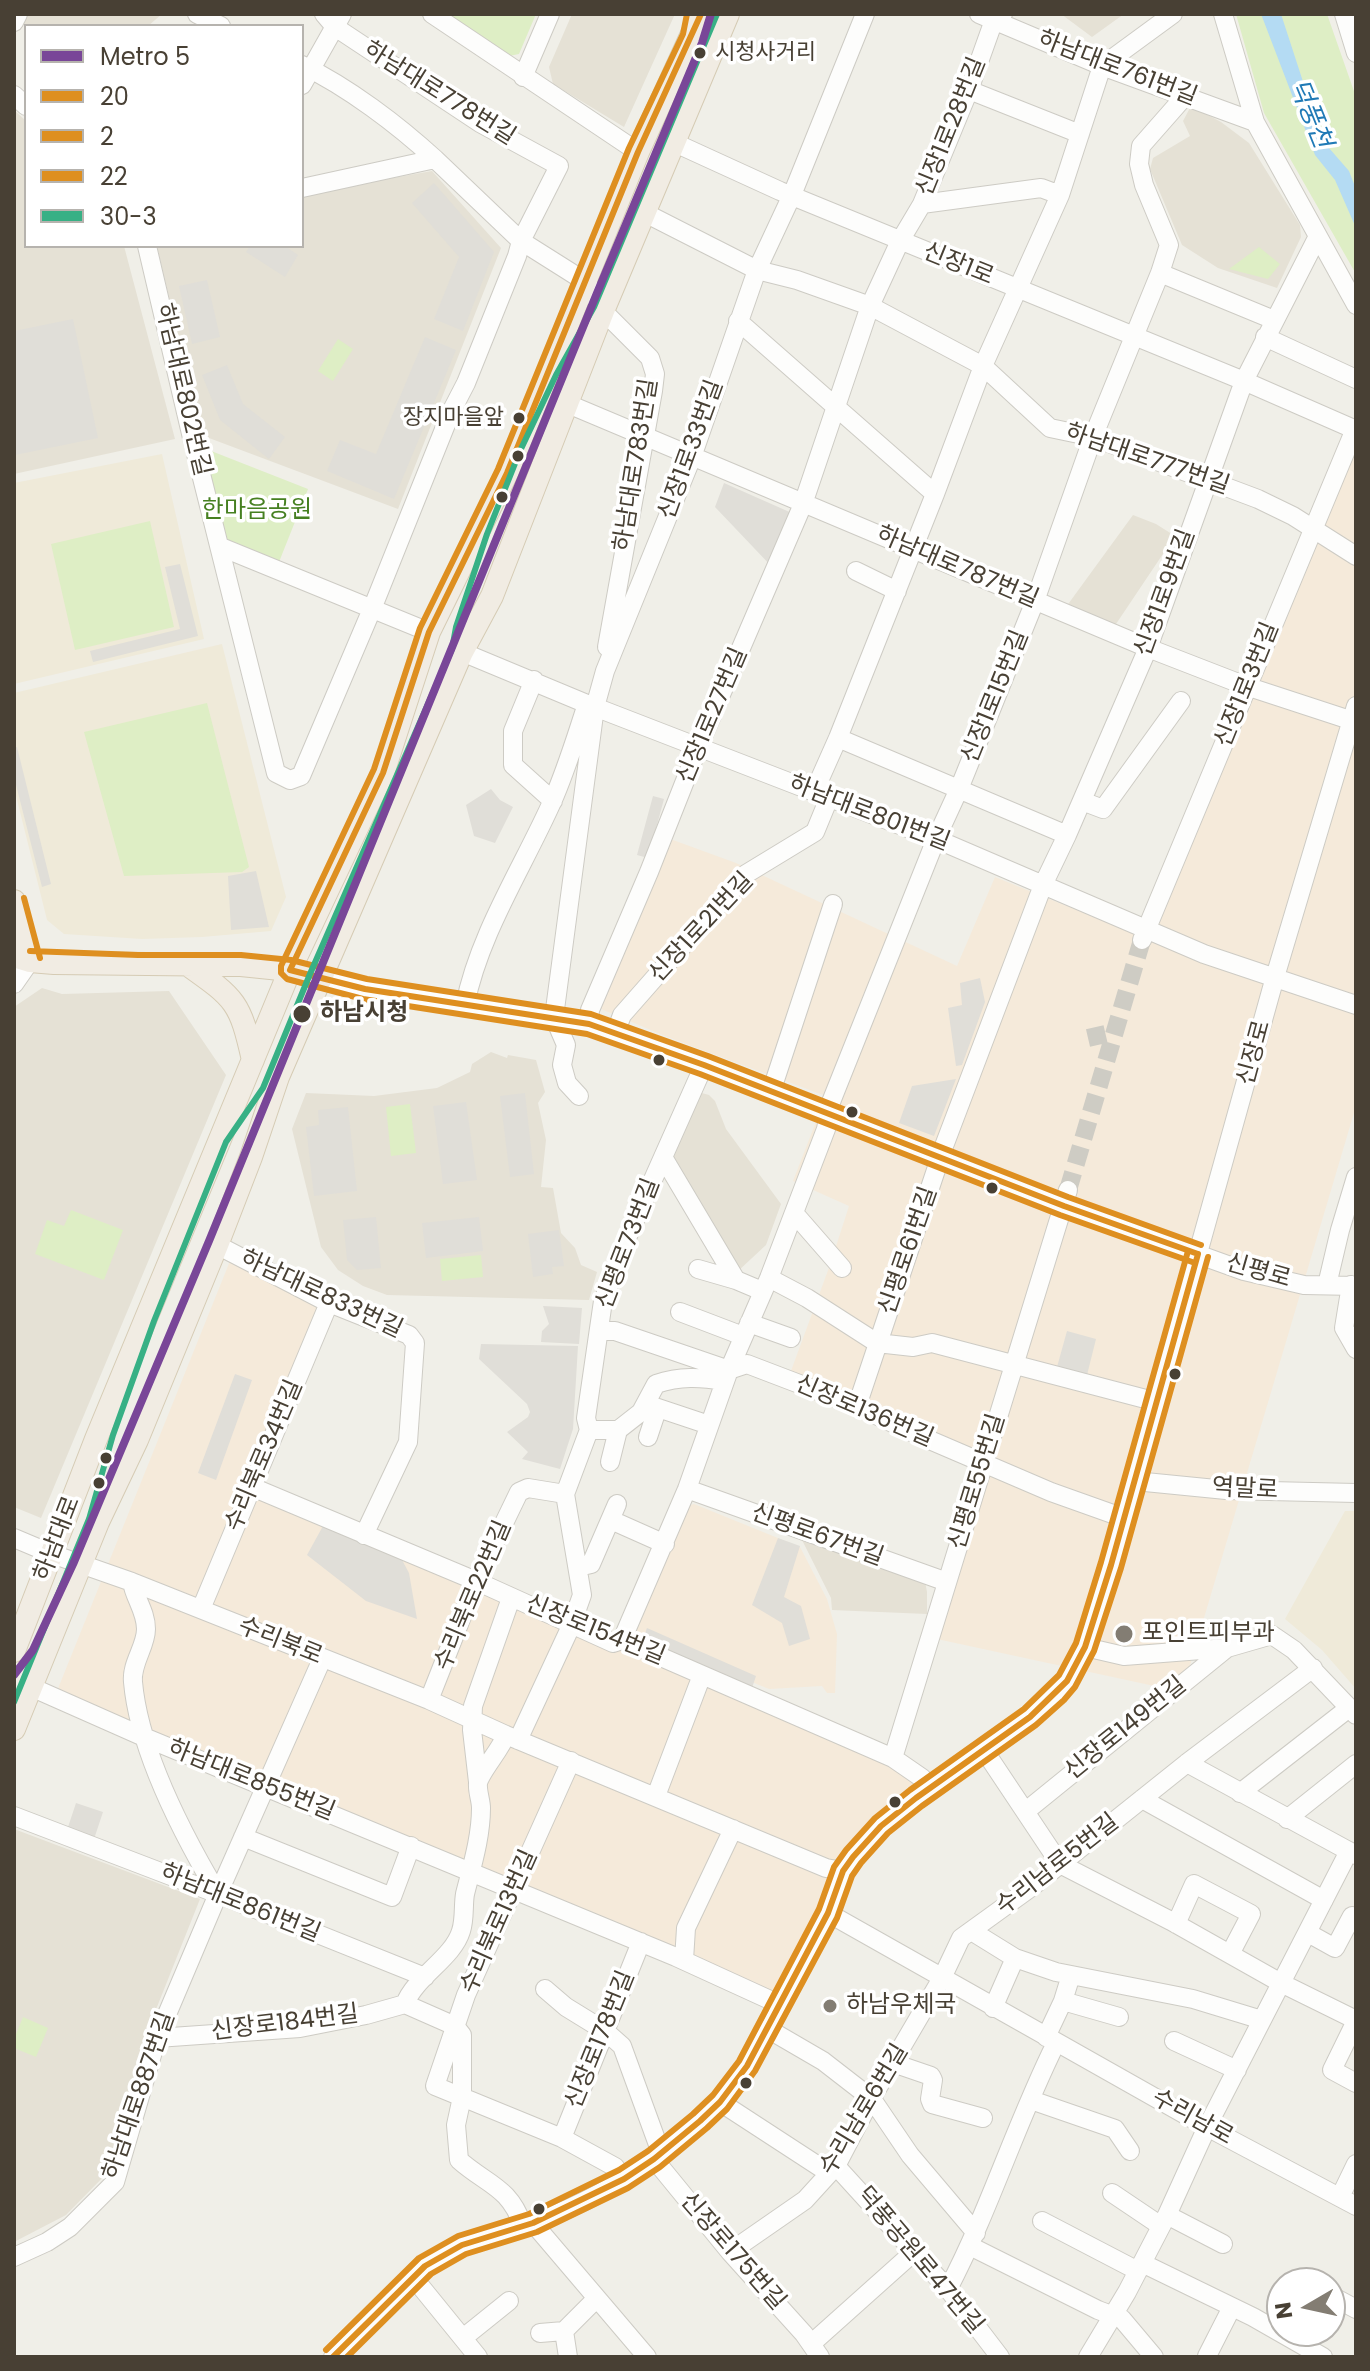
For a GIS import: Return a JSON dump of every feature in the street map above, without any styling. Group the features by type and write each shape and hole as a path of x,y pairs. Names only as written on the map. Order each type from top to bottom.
{"main road":[{"name":"하남대로","path":"14,1651 102,1426 290,970 383,773 429,632 507,473 638,152 693,37 699,14"},
{"name":"하남대로","path":"14,1729 80,1564 137,1440 217,1245 272,1093 319,978 462,652 492,596 603,311 728,14"},
{"path":"14,901 22,959"},
{"name":"신평로","path":"22,959 138,965 241,965 290,970 319,978"},
{"path":"188,965 221,988 237,1006 253,1060"}],"street":[{"path":"14,22 18,14"},
{"path":"197,14 217,24"},
{"path":"432,14 638,152"},
{"path":"523,77 550,14"},
{"name":"신장1로33번길","path":"465,1005 499,909 553,801 692,457 757,270 792,195 865,14"},
{"path":"1102,66 1173,14"},
{"path":"1223,14 1255,122 1356,305"},
{"path":"1344,14 1356,53"},
{"name":"하남대로761번길","path":"992,16 1102,66 1255,122"},
{"name":"신장1로28번길","path":"900,241 922,204 969,90 992,16"},
{"path":"334,18 305,73 323,75 411,137 521,241 586,282"},
{"name":"하남대로778번길","path":"334,18 480,123 559,166"},
{"name":"신장1로21번길","path":"615,1034 622,1015 746,874 815,832 821,795 838,738 983,366 1060,195 1102,66"},
{"path":"969,90 1080,134"},
{"name":"신장1로15번길","path":"830,1116 831,1102 1035,601 1093,437 1160,273 1169,245 1144,185 1139,164 1141,146 1185,96"},
{"name":"신장1로","path":"675,143 900,241 1244,381 1355,430"},
{"path":"304,188 435,159"},
{"name":"하남대로802번길","path":"147,248 276,773 290,780 301,776 451,412 471,372 521,241 559,166"},
{"path":"922,204 1041,188 1060,195"},
{"name":"하남대로777번길","path":"645,213 757,270 797,280 870,306 983,366 1050,428 1093,437 1258,499 1356,556"},
{"path":"1244,381 1317,238"},
{"name":"신장1로27번길","path":"589,1024 590,1010 803,504 870,306 900,241"},
{"path":"1160,273 1274,320"},
{"name":"하남대로783번길","path":"586,282 603,311 650,358 655,374 605,671"},
{"path":"738,321 935,494"},
{"path":"1265,337 1356,379"},
{"name":"신장1로9번길","path":"940,1158 1043,885 1148,648 1244,381"},
{"name":"하남대로787번길","path":"568,404 1148,648 1246,686 1354,716"},
{"name":"신장1로3번길","path":"1143,934 1355,430"},
{"path":"221,547 429,632"},
{"path":"856,571 897,591"},
{"name":"하남대로801번길","path":"462,652 698,748 936,839 1043,885 1143,934 1356,1005"},
{"path":"534,680 513,731 513,765 553,801"},
{"path":"1082,801 1103,809 1181,701"},
{"path":"579,1096 567,1083 564,1074 562,1065 566,1045 554,1017 591,705"},
{"name":"신장로","path":"333,2357 425,2266 462,2245 528,2225 624,2179 657,2156 720,2102 747,2066 781,2005 828,1913 843,1871 881,1826 1030,1717 1067,1681 1085,1647 1124,1518 1275,977 1354,716"},
{"name":"신장1로15번길","path":"838,738 959,789"},
{"path":"959,789 1067,835"},
{"path":"771,1092 833,904"},
{"path":"14,984 22,959"},
{"name":"신평로","path":"319,978 365,989 589,1024 704,1065 940,1158 1066,1198 1198,1254 1264,1277 1304,1285 1353,1286 1344,1328 1356,1349"},
{"name":"신평로73번길","path":"565,1494 589,1430 586,1418 603,1301 623,1247 704,1065"},
{"path":"622,1640 687,1489 727,1376 766,1285 830,1116"},
{"path":"663,1157 736,1280"},
{"name":"신평로61번길","path":"857,1406 940,1158"},
{"path":"1327,1285 1356,1177"},
{"name":"신평로55번길","path":"893,1758 1066,1198"},
{"path":"794,1213 842,1268"},
{"name":"하남대로833번길","path":"217,1245 329,1303 409,1335 415,1343 408,1442 364,1535"},
{"path":"698,1269 766,1285"},
{"name":"신평로61번길","path":"766,1285 807,1298 877,1343 913,1347 932,1343 1013,1363"},
{"name":"수리북로34번길","path":"201,1609 329,1303"},
{"path":"680,1312 746,1330 791,1338"},
{"name":"신장로136번길","path":"599,1331 615,1331 727,1376 747,1364 857,1406 1051,1492 1124,1518"},
{"path":"1013,1363 1157,1402"},
{"path":"610,1462 618,1430 641,1412 656,1384 671,1379 727,1376"},
{"path":"646,1404 709,1425"},
{"path":"646,1404 655,1416 648,1437"},
{"path":"589,1430 618,1430"},
{"name":"역말로","path":"1135,1481 1226,1490 1356,1493"},
{"name":"신장로154번길","path":"252,1487 476,1581 571,1626 613,1643 622,1640 893,1758 922,1778 930,1788"},
{"name":"수리북로22번길","path":"429,1700 476,1581 519,1492 528,1488 565,1494"},
{"name":"신평로67번길","path":"687,1489 947,1582"},
{"path":"478,1782 503,1744 512,1737 571,1626 582,1595 565,1494"},
{"path":"578,1567 591,1564 614,1512 665,1544"},
{"name":"수리북로","path":"14,1538 429,1700 826,1868 843,1871"},
{"path":"132,1582 146,1626 132,1671 144,1737 186,1841 218,1894"},
{"path":"511,1598 473,1706 472,1730 481,1808 472,1872 464,1897 461,1931 425,1977 410,1990 405,2004 455,2026 462,2035 462,2097 456,2125 459,2160 473,2172 490,2180 508,2198 528,2225 643,2355"},
{"path":"1085,1647 1124,1656 1227,1648 1272,1635 1294,1650 1353,1712 1240,1793"},
{"name":"신장로149번길","path":"1026,1811 1227,1648"},
{"name":"하남대로887번길","path":"14,2257 70,2227 115,2182 157,2038 322,1659"},
{"name":"수리남로5번길","path":"942,1978 961,1938 973,1932 1313,1668"},
{"path":"656,1796 702,1675"},
{"name":"하남대로855번길","path":"31,1687 144,1737 684,1960 781,2005"},
{"path":"984,1750 1060,1864 1356,2021 1332,2070 1356,2083"},
{"name":"수리북로13번길","path":"435,2086 466,1995 571,1761"},
{"path":"1088,2357 1140,2267 1281,1983 1324,1900 1353,1853 1187,1763"},
{"path":"1287,1819 1356,1764"},
{"name":"수리남로5번길","path":"1142,1799 1324,1900"},
{"name":"하남대로861번길","path":"14,1816 425,1977"},
{"path":"684,1960 686,1928 733,1829"},
{"path":"243,1837 392,1897 411,1846"},
{"path":"1176,1924 1194,1884 1251,1914 1230,1954"},
{"name":"수리남로","path":"828,1913 1207,2127 1348,2201 1356,2164"},
{"path":"1308,1933 1335,1948 1352,1916"},
{"name":"수리남로5번길","path":"973,1932 1015,1958 1071,1975 1193,1999 1262,2020"},
{"name":"신장로178번길","path":"562,2138 641,1942"},
{"path":"993,2008 1015,1958"},
{"path":"948,2289 973,2240 1031,2100 1071,1975"},
{"name":"수리남로6번길","path":"730,2252 805,2200 833,2170 942,1978"},
{"path":"545,1989 566,2007 605,2031"},
{"path":"1063,2001 1119,2017"},
{"name":"신장로184번길","path":"157,2038 300,2028 405,2004"},
{"path":"768,2029 823,2061 872,2099 973,2240 1098,2310 1122,2319 1154,2357"},
{"name":"신장로175번길","path":"605,2031 622,2046 657,2156 730,2252 813,2352 915,2251"},
{"path":"1174,2041 1237,2070"},
{"path":"893,2063 931,2076 932,2104 983,2118"},
{"name":"신장로178번길","path":"435,2086 562,2138 615,2167 624,2179"},
{"path":"1031,2100 1115,2129 1130,2151"},
{"name":"덕풍공원로47번길","path":"720,2102 833,2170 915,2251 948,2289 996,2356"},
{"path":"1112,2193 1164,2220 1223,2244"},
{"path":"1042,2221 1232,2307 1323,2357"},
{"path":"413,2277 478,2357"},
{"path":"540,2333 564,2331 596,2299"},
{"path":"463,2338 509,2301"},
{"path":"1208,2356 1232,2307"},
{"path":"564,2331 568,2357"}],"shaded area":[{"path":"25,14 162,14 150,24 22,22"},
{"path":"572,14 675,14 624,127 553,84 549,67"},
{"path":"1061,14 1124,14 1092,37"},
{"path":"1191,106 1221,122 1249,143 1300,225 1301,237 1277,288 1218,268 1182,245 1150,169 1153,158 1190,136 1183,121"},
{"path":"14,110 24,119 24,248 125,248 175,439 14,474"},
{"path":"432,171 501,248 398,509 201,435 157,248 304,248 304,194"},
{"path":"434,183 494,252 463,331 434,319 459,257 412,203"},
{"path":"249,248 288,248 298,255 285,277 246,252"},
{"path":"207,280 220,337 192,344 179,286"},
{"path":"73,319 98,438 15,455 14,331"},
{"path":"425,337 456,350 394,499 327,471 340,440 376,454"},
{"path":"227,365 243,404 285,437 269,459 220,420 202,375"},
{"path":"1356,442 1356,1106 1182,1692 923,1636 979,1454 788,1379 849,1206 793,1181 826,1096 594,1006 662,836 736,863 957,966 995,877 1136,934"},
{"path":"162,454 204,639 14,684 14,483"},
{"path":"724,483 794,514 773,568 715,507"},
{"path":"1133,515 1175,536 1114,627 1066,607"},
{"path":"180,564 198,636 93,662 90,651 180,629 165,567"},
{"path":"222,644 286,897 271,931 142,939 64,934 47,920 14,788 14,693"},
{"path":"17,747 51,884 42,887 14,777 14,748"},
{"path":"491,789 500,800 513,807 495,843 474,836 466,805"},
{"path":"653,796 664,799 648,858 637,855"},
{"path":"256,871 269,927 231,930 228,876"},
{"path":"980,978 985,1002 962,1065 956,1066 948,1008 962,1005 960,983"},
{"path":"42,988 62,994 169,991 226,1075 41,1518 14,1507 14,1007"},
{"path":"491,1052 507,1058 508,1055 536,1060 545,1092 538,1103 546,1140 541,1187 553,1188 561,1233 575,1248 581,1265 597,1272 589,1300 387,1295 363,1286 338,1270 321,1247 292,1129 306,1093 374,1096 437,1088 470,1072 472,1064"},
{"path":"956,1079 934,1136 899,1123 912,1086"},
{"path":"698,1092 709,1095 715,1101 726,1129 781,1204 766,1245 737,1272 667,1156"},
{"path":"525,1093 534,1174 510,1177 500,1096"},
{"path":"466,1102 477,1180 443,1184 433,1106"},
{"path":"348,1107 357,1191 314,1196 306,1127 319,1125 318,1110"},
{"path":"376,1217 381,1268 357,1270 347,1260 343,1220"},
{"path":"479,1217 483,1251 426,1258 422,1223"},
{"path":"559,1230 564,1266 552,1267 553,1274 533,1277 528,1234"},
{"path":"230,1261 323,1304 249,1488 892,1760 918,1785 895,1803 772,1996 55,1696"},
{"path":"543,1306 582,1308 579,1344 541,1342 542,1331 549,1324"},
{"path":"1067,1331 1096,1339 1087,1375 1057,1367"},
{"path":"481,1344 578,1346 573,1429 560,1469 522,1459 528,1452 507,1432 528,1417 530,1412 527,1404 479,1359"},
{"path":"235,1374 252,1380 216,1480 198,1473"},
{"path":"694,1504 800,1547 827,1599 837,1634 835,1693 827,1693 822,1686 769,1689 641,1637 635,1627 684,1507"},
{"path":"1345,1511 1356,1511 1356,1689 1322,1650 1285,1619"},
{"path":"323,1526 401,1558 409,1573 417,1619 366,1601 307,1555"},
{"path":"778,1538 800,1546 784,1597 801,1606 810,1639 789,1646 782,1623 752,1605"},
{"path":"802,1540 925,1581 927,1614 832,1610 831,1598"},
{"path":"647,1628 756,1676 751,1691 642,1642"},
{"path":"76,1803 103,1812 94,1839 67,1830"},
{"path":"14,1829 200,1899 147,2032 109,2171 66,2215 14,2242"}],"green space":[{"path":"448,14 536,14 519,54 509,56"},
{"path":"1236,14 1327,14 1356,97 1356,274 1264,113"},
{"path":"1259,247 1280,264 1268,279 1229,269"},
{"path":"338,339 353,349 333,381 318,371"},
{"name":"한마음공원","path":"201,447 308,489 279,562 225,541"},
{"path":"150,521 174,627 75,650 51,544"},
{"path":"207,703 249,867 242,872 124,876 84,732"},
{"path":"410,1104 416,1153 391,1156 386,1107"},
{"path":"71,1210 123,1230 104,1280 35,1254 47,1220 64,1226"},
{"path":"481,1255 483,1277 442,1281 440,1259"},
{"path":"23,2017 48,2028 36,2057 14,2048 14,2039"}],"water":[{"name":"덕풍천","path":"1261,14 1281,14 1322,140 1349,171 1356,189 1356,228 1335,180 1315,155"}],"tunnel":[{"path":"1068,1190 1142,940"},
{"path":"1088,1038 1114,1032"}],"metro line":[{"name":"5","path":"14,1675 33,1650 74,1562 209,1241 702,43 711,14"}],"transit line":[{"name":"2","path":"687,14 683,34 629,148 498,469 420,628 374,769 281,966 281,973 287,979 363,999 587,1034 700,1074 1060,1215 1195,1263"},
{"name":"20","path":"701,14 638,152 507,473 429,632 383,773 290,970 365,989 589,1024 704,1065 1064,1206 1198,1254"},
{"name":"30-3","path":"14,1702 89,1519 113,1435 154,1321 226,1142 263,1088 452,649 456,627 487,534 520,451 556,375 594,307 717,14"},
{"name":"22","path":"24,898 40,958"},
{"name":"22","path":"30,951 241,955 291,960 367,979 591,1014 1201,1245"},
{"name":"22","path":"326,2350 419,2258 458,2236 529,2214 619,2170 693,2114 713,2095 739,2061 819,1909 834,1867 846,1850 875,1818 1024,1709 1059,1675 1076,1643 1101,1562 1188,1251"},
{"name":"20","path":"333,2357 425,2266 462,2245 533,2223 624,2179 700,2121 720,2102 747,2066 828,1913 843,1871 853,1857 881,1826 1030,1717 1067,1681 1085,1647 1111,1565 1198,1254"},
{"name":"2","path":"347,2357 431,2274 466,2254 537,2232 628,2188 660,2167 707,2128 727,2109 755,2071 837,1918 852,1876 861,1863 888,1833 1036,1725 1075,1687 1094,1651 1121,1568 1208,1257"}],"place":[{"name":"시청사거리","path":"700,53"},
{"name":"장지마을앞","path":"519,418"},
{"name":"하남시청","path":"302,1014"},
{"name":"포인트피부과","path":"1124,1634"},
{"name":"하남우체국","path":"830,2006"}]}
